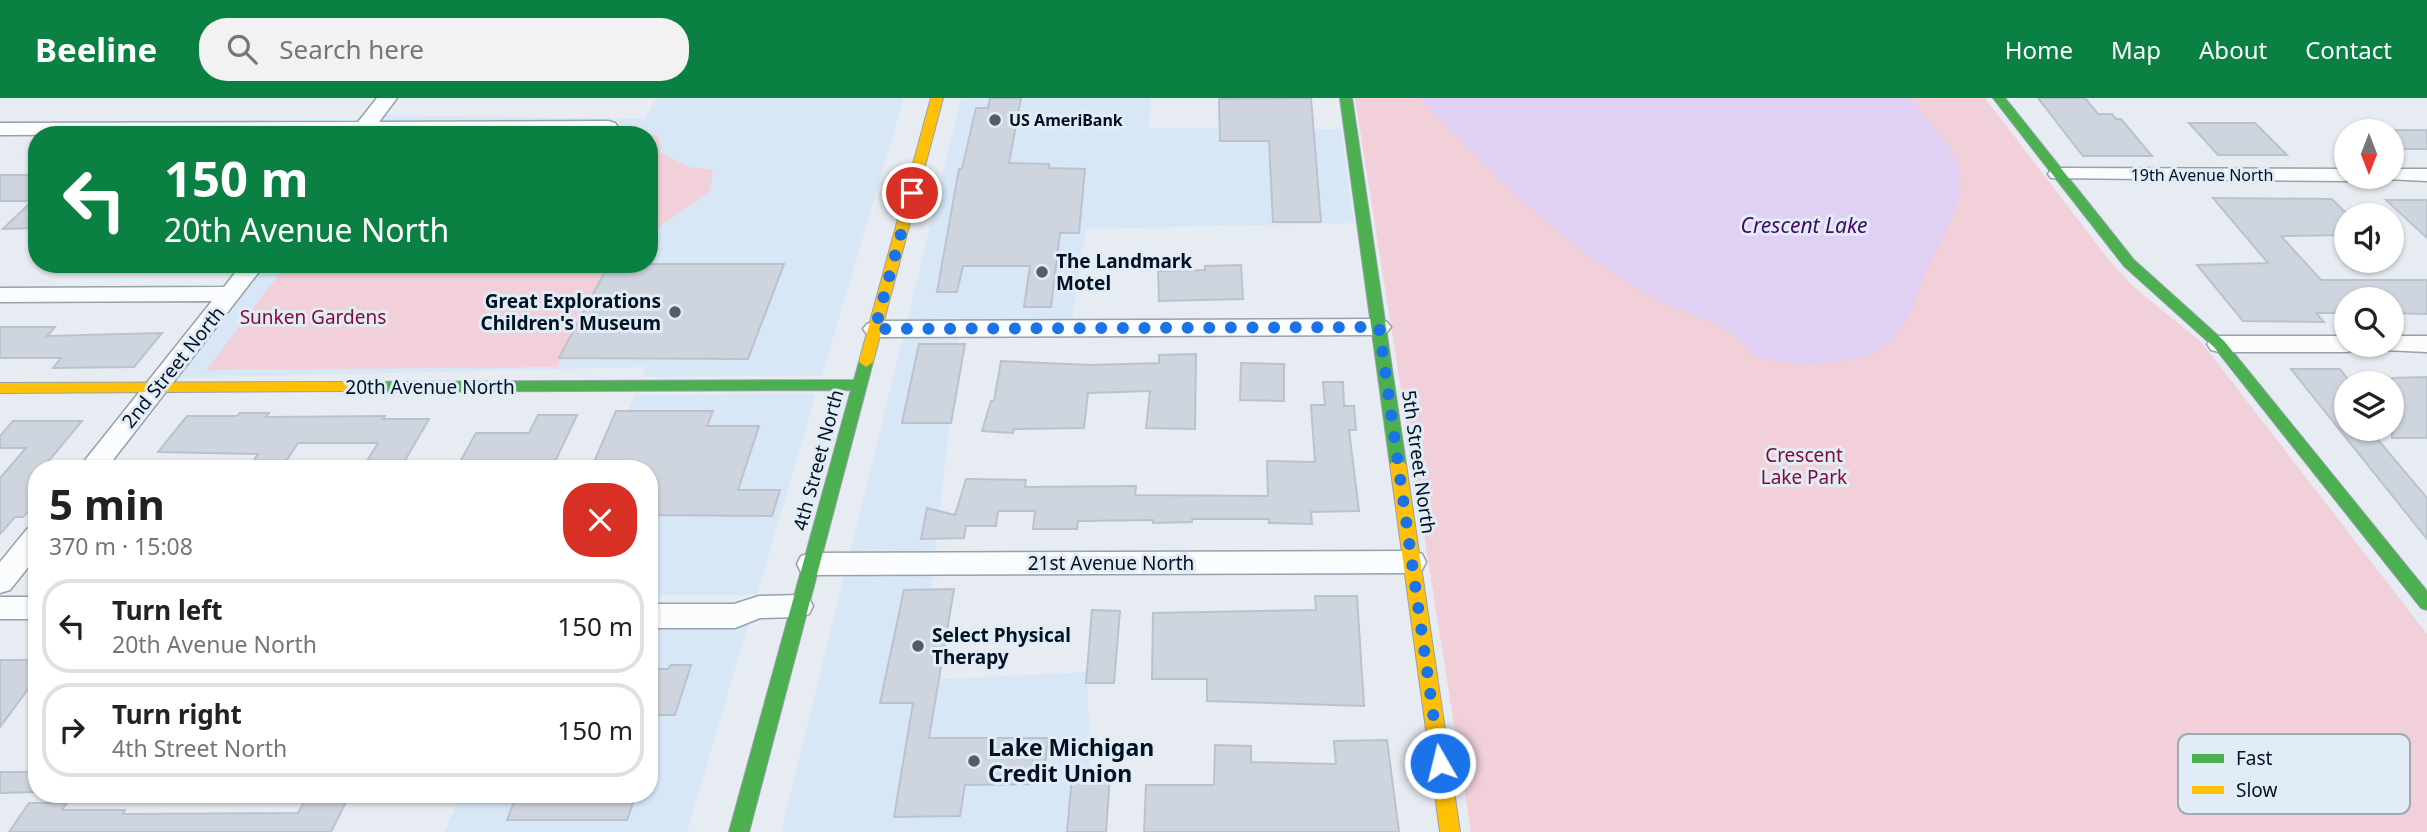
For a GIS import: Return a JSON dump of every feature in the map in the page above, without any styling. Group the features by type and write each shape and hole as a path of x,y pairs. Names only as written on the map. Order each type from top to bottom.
{"street":[{"path":"366,126 387,98"},
{"name":"4th Street North","path":"738,832 937,98"},
{"name":"5th Street North","path":"1346,98 1450,832"},
{"path":"1999,98 2129,263 2219,344 2417,577 2427,603"},
{"path":"0,129 28,129"},
{"name":"19th Avenue North","path":"2058,174 2334,175"},
{"path":"2404,175 2427,175"},
{"name":"2nd Street North","path":"98,460 247,273"},
{"path":"0,295 230,295"},
{"path":"875,329 1379,327"},
{"path":"2219,344 2334,344"},
{"path":"2404,344 2427,344"},
{"name":"20th Avenue North","path":"0,388 860,385"},
{"path":"0,582 28,547"},
{"name":"21st Avenue North","path":"811,565 1412,562"},
{"path":"658,600 739,600 759,607"},
{"path":"658,616 735,616 759,607 799,606"},
{"path":"0,608 28,608"}],"shaded area":[{"path":"657,98 904,98 822,376 643,377 646,367 175,378 258,273 658,273 658,126 618,126 620,122 377,122 383,115 644,119"},
{"path":"961,98 1151,98 1149,128 1341,129 1354,223 1086,229 1072,320 907,321"},
{"path":"903,337 959,337 935,553 850,553"},
{"path":"816,394 757,595 658,595 658,460 607,460 635,395"},
{"path":"844,576 933,576 922,680 1087,672 1093,832 781,832"},
{"path":"750,619 687,832 444,832 457,803 658,803 658,620"}],"green space":[{"name":"Crescent Lake Park","path":"1355,98 1985,98 2109,260 2133,286 2202,343 2427,634 2427,832 1471,832"},
{"path":"658,135 660,152 689,167 713,170 710,191 661,225 658,230"},
{"name":"Sunken Gardens","path":"280,273 604,273 557,367 206,370"}],"water":[{"name":"Crescent Lake","path":"1419,98 1910,98 1954,156 1960,171 1960,187 1948,227 1913,306 1891,341 1880,350 1853,359 1816,363 1778,361 1751,353 1741,341 1719,326 1660,301 1595,260 1516,195"}],"building":[{"path":"990,98 1021,98 1009,163 1049,164 1049,168 1085,169 1079,233 1060,233 1051,307 1024,307 1030,266 963,266 957,292 937,292 959,169 962,169 976,108 988,108"},
{"path":"1311,98 1321,222 1273,222 1269,141 1220,141 1219,99"},
{"path":"2038,98 2085,98 2098,114 2112,114 2116,119 2121,119 2152,156 2083,156"},
{"path":"2189,123 2255,123 2287,155 2218,155"},
{"path":"2404,130 2427,130 2427,149 2404,149"},
{"path":"0,175 28,175 28,201 0,201"},
{"path":"2213,198 2332,199 2336,203 2334,235 2281,236 2321,280 2427,280 2427,314 2404,313 2404,287 2334,287 2334,313 2316,313 2324,322 2243,321 2197,265 2268,263"},
{"path":"2386,200 2427,200 2427,238 2404,217 2404,203 2389,203"},
{"path":"28,205 28,228 3,229"},
{"name":"Great Explorations Children's Museum","path":"658,264 784,264 748,359 559,358 604,273 658,273"},
{"path":"1241,265 1243,299 1159,301 1158,271 1205,270 1205,266"},
{"path":"0,327 55,327 47,336 162,333 134,367 53,368 61,358 0,358"},
{"path":"919,344 965,344 951,423 902,423"},
{"path":"1196,354 1195,429 1146,428 1150,391 1088,393 1084,428 1014,429 1013,433 982,431 991,401 994,401 1001,361 1091,365 1159,363 1159,355"},
{"path":"1241,363 1284,364 1284,401 1240,400"},
{"path":"2291,369 2340,369 2342,371 2334,371 2334,423"},
{"path":"2427,377 2427,438 2404,438 2404,378"},
{"path":"1323,382 1343,382 1344,406 1354,406 1356,430 1349,430 1359,511 1311,512 1312,524 1269,523 1269,519 1192,519 1192,522 1153,523 1153,520 1078,521 1077,529 1033,529 1035,511 998,511 996,526 966,526 964,538 921,539 927,508 955,515 966,479 1026,480 1025,487 1136,486 1135,495 1268,496 1267,461 1315,462 1311,405 1325,405"},
{"path":"616,411 713,411 707,426 759,426 738,490 780,490 772,516 658,515 658,460 595,460"},
{"path":"240,413 269,413 266,417 385,416 383,419 429,419 405,460 368,460 378,443 298,443 287,460 254,460 258,454 158,452 187,416 237,416"},
{"path":"538,415 577,415 556,460 461,460 476,433 529,433"},
{"path":"13,421 82,421 50,460 28,460 28,511 23,517 15,517 0,534 0,478 26,448 0,448 0,436"},
{"path":"2349,441 2379,441 2427,498 2427,539"},
{"path":"954,589 929,738 1048,738 1043,784 965,785 960,816 894,817 913,703 880,703 904,590"},
{"path":"1315,596 1357,596 1364,706 1207,701 1207,679 1152,679 1153,613 1316,610"},
{"path":"1092,610 1120,611 1114,683 1086,683"},
{"path":"0,660 28,660 28,689 0,727"},
{"path":"671,665 691,665 675,715 658,715 658,669 668,669"},
{"path":"1387,740 1399,832 1144,832 1146,785 1214,785 1215,745 1251,746 1251,762 1336,764 1334,741"},
{"path":"0,772 28,772 28,792 0,793"},
{"path":"1072,776 1110,776 1106,832 1067,832"},
{"path":"29,803 67,803 62,810 125,810 123,814 298,813 303,803 346,803 331,832 9,832"},
{"path":"514,803 633,803 627,820 507,820"}],"traffic: fast":[{"path":"1346,98 1398,464"},
{"path":"1999,98 2129,263 2219,344 2427,603"},
{"path":"739,832 866,362"},
{"path":"347,387 860,385"}],"traffic: slow":[{"path":"866,362 937,98"},
{"path":"0,388 347,387"},
{"path":"1398,464 1450,832"}],"place":[{"name":"US AmeriBank","path":"995,120"},
{"name":"The Landmark Motel","path":"1042,272"},
{"name":"Great Explorations Children's Museum","path":"675,312"},
{"name":"Select Physical Therapy","path":"918,646"},
{"name":"Lake Michigan Credit Union","path":"974,761"}],"route":[{"path":"912,193 875,329 1379,327 1440,763"}]}
